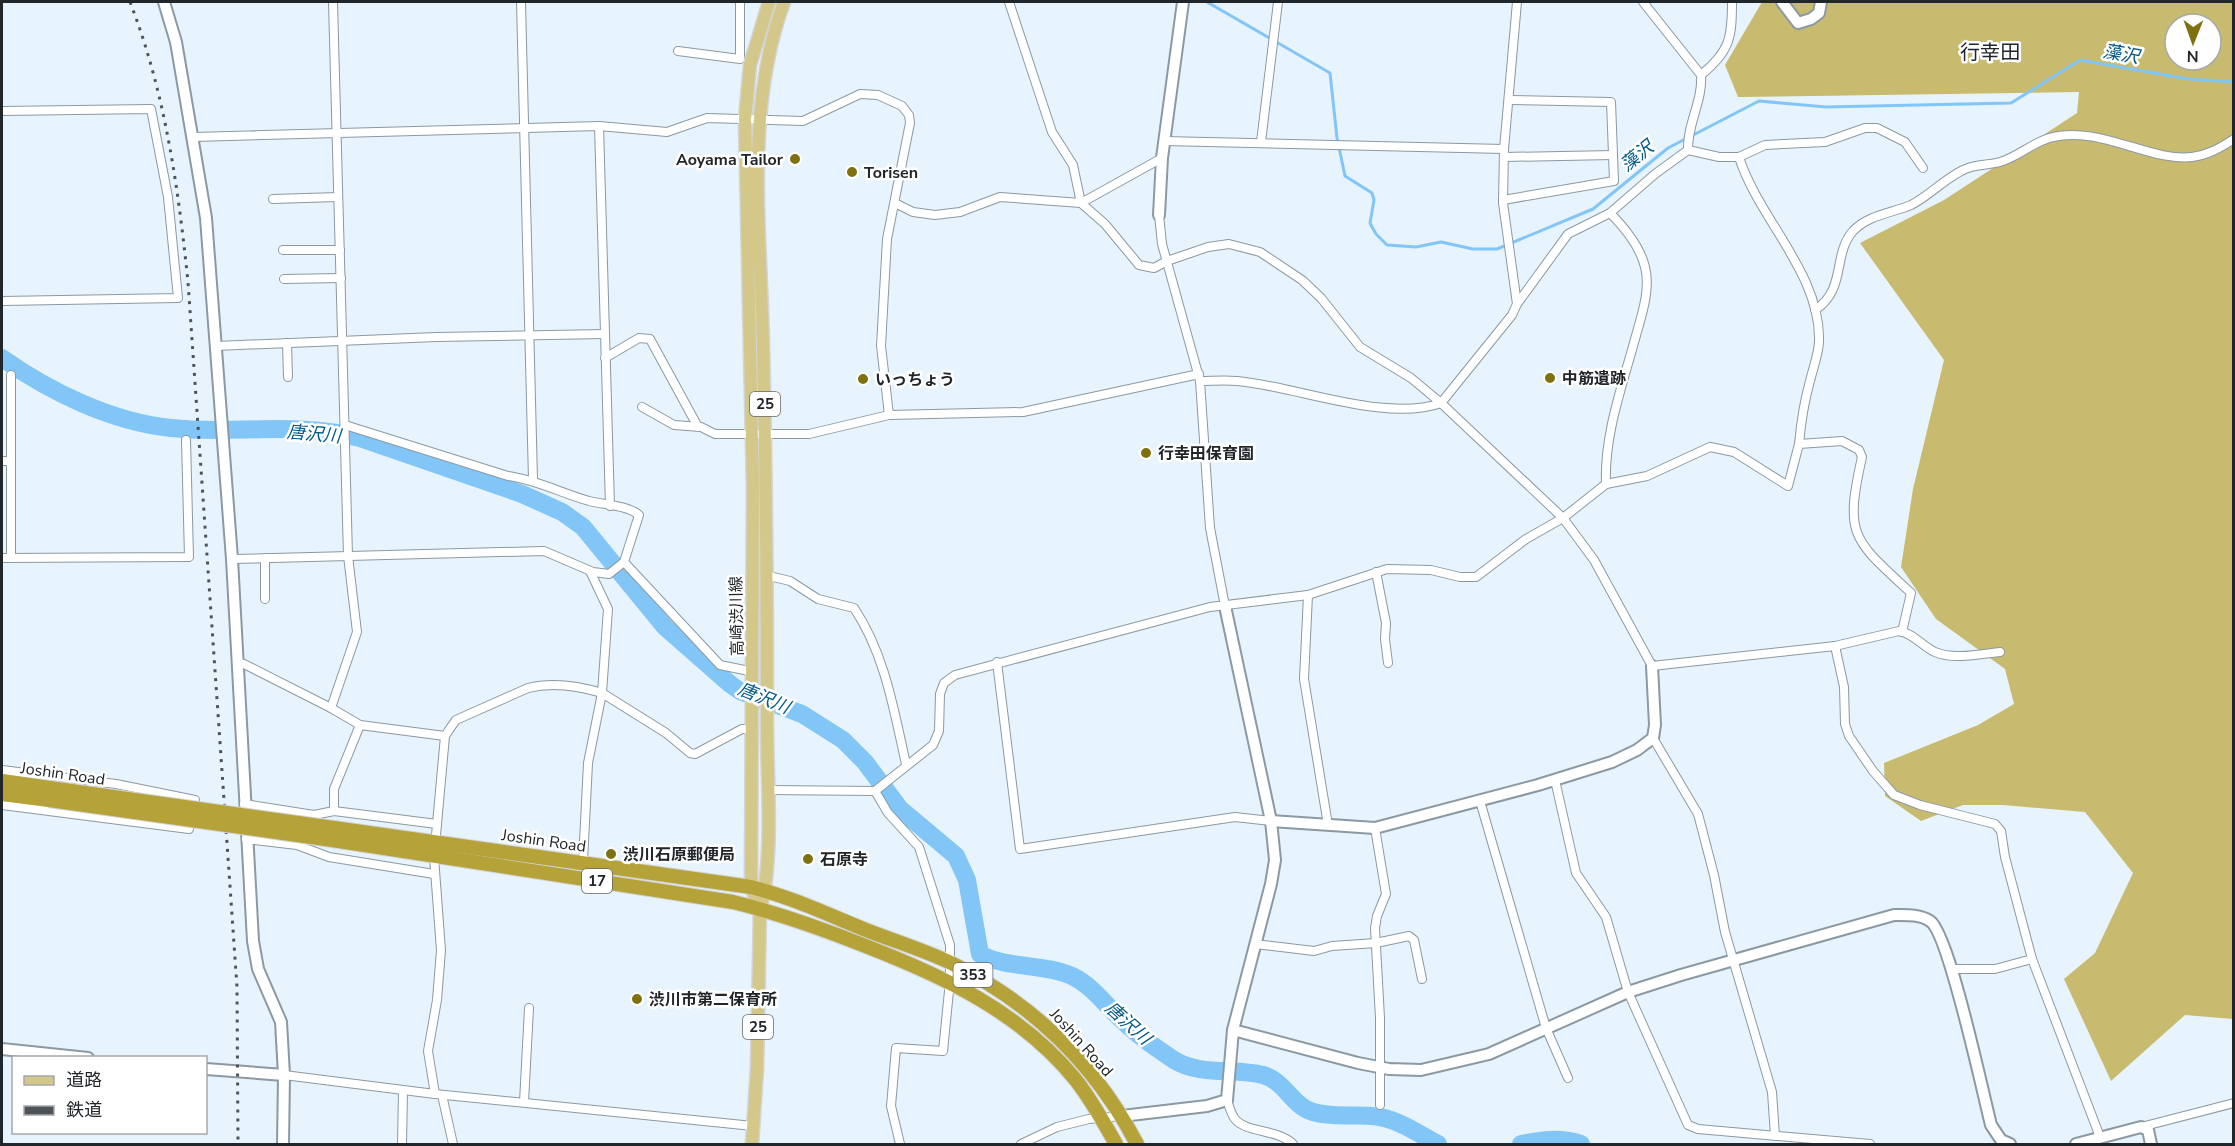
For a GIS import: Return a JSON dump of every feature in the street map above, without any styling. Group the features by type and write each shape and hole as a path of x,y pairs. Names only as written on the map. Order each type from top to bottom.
{"highway":[{"name":"Joshin Road","path":"2,781 50,794 333,834 435,842 583,862 766,891 950,962 1011,998 1037,1017 1087,1068 1122,1116 1137,1144"},
{"name":"Joshin Road","path":"2,794 50,794"},
{"name":"Joshin Road","path":"333,834 434,857 733,902 858,943 950,981 975,995 1028,1032 1076,1080 1102,1118 1116,1144"}],"main road":[{"name":"25","path":"745,119 750,65 769,2"},
{"name":"25","path":"759,120 768,50 784,2"},
{"name":"高崎渋川線","path":"745,119 754,677 751,888 760,909"},
{"name":"高崎渋川線","path":"759,120 768,576 767,790"},
{"name":"25","path":"752,1144 760,909 766,891 767,790"}],"street":[{"path":"164,2 176,42 206,218 232,559 253,941 258,969 281,1022 284,1075 283,1144"},
{"path":"331,708 357,632 348,556 333,2"},
{"path":"521,2 533,480"},
{"path":"678,51 740,59 740,2"},
{"path":"1009,2 1052,132 1073,165 1081,203 1105,224 1139,265 1154,268 1167,261 1208,247 1229,244 1260,252 1302,280 1321,297 1360,347 1411,378 1442,403 1563,518 1594,560 1652,666 1655,725 1653,738 1698,814 1733,960 1772,1092 1775,1136"},
{"path":"1184,2 1162,158 1159,215 1167,261 1200,378 1210,528 1271,821 1275,860 1233,1030 1227,1100 1235,1119 1244,1125 1282,1136 1293,1144"},
{"path":"1262,142 1278,2"},
{"path":"1517,2 1504,153 1503,200 1517,304"},
{"path":"1643,2 1701,75 1702,88 1688,134 1688,150"},
{"path":"1701,75 1726,51 1731,35 1732,2"},
{"path":"1782,2 1798,23 1811,19 1819,13 1821,2"},
{"path":"194,137 599,126 667,132 707,118 803,121 860,94 878,95 902,106 909,115 910,123 896,203 886,239 881,346 889,415"},
{"path":"1503,200 1614,182 1611,102 1509,100"},
{"path":"2,111 151,109 168,197 178,298 2,301"},
{"path":"599,126 610,506"},
{"path":"642,407 674,425 698,427 714,434 809,434 889,415 1023,412 1200,378 1237,381 1394,409 1428,407 1442,403 1512,315 1517,304 1568,234 1610,213 1655,174 1688,150 1719,157 1739,157 1765,145 1825,142 1864,128 1877,128 1905,142 1923,168"},
{"path":"1815,310 1827,302 1837,281 1843,249 1854,230 1875,217 1911,205 1967,168 1999,163 2046,139 2060,136 2111,140 2171,156 2191,157 2213,152 2234,139"},
{"path":"1164,141 1262,142 1504,153 1613,155"},
{"path":"767,790 875,791 933,745 938,737 940,694 944,682 955,675 1046,653 1150,622 1225,606 1308,595 1387,569 1431,570 1460,577 1476,578 1526,539 1563,518 1606,484 1647,476 1710,447 1734,452 1788,486 1799,444 1802,412 1819,341 1815,310 1779,232 1747,181 1739,157"},
{"path":"896,203 913,212 935,215 960,212 1000,197 1081,203 1162,158"},
{"path":"273,199 338,197"},
{"path":"1606,484 1605,461 1608,440 1639,325 1647,279 1638,249 1610,213"},
{"path":"282,250 340,250"},
{"path":"284,279 341,278"},
{"path":"216,346 605,334"},
{"path":"605,358 639,338 650,339 698,427"},
{"path":"287,343 288,376"},
{"path":"11,375 11,558"},
{"path":"232,559 544,551 590,571 609,574 624,562 639,515 632,510 610,506 533,480 508,476 345,426"},
{"path":"2,558 189,557 186,440"},
{"path":"1799,444 1842,441 1859,450 1862,457 1852,517 1855,530 1867,552 1911,593 1902,632"},
{"path":"2,461 11,461"},
{"path":"265,558 265,599"},
{"path":"624,562 720,665 754,677"},
{"path":"752,570 790,581 818,599 854,608 869,631 889,689 906,765"},
{"path":"583,862 588,763 602,693 608,609 590,571"},
{"path":"1376,572 1386,623 1388,663"},
{"path":"1308,595 1304,679 1328,825"},
{"path":"1652,666 1835,646 1902,632 1936,652 1952,656 2000,652"},
{"path":"1835,646 1844,687 1845,724 1849,736 1873,771 1894,795 1920,805 1995,824 2001,831 2005,857 2032,959 2100,1137"},
{"path":"997,663 1020,849 1235,817 1375,828 1480,801 1612,762 1637,750 1653,738"},
{"path":"244,664 360,725 445,736"},
{"path":"453,1144 428,1052 437,1000 441,950 434,874 435,842 445,736 456,720 528,688 568,686 602,693 666,733 690,753 695,754 742,729 753,729"},
{"path":"334,811 334,789 360,725"},
{"path":"2,770 116,784 195,800 189,829 2,805"},
{"path":"1555,780 1576,873 1606,917 1628,992 1688,1125 1698,1129 1870,1144"},
{"path":"875,791 888,813 919,847 950,945 950,981 943,1051 896,1048 891,1106 900,1144"},
{"path":"1480,801 1546,1028 1568,1078"},
{"path":"244,804 314,815 334,811 437,824"},
{"path":"1375,828 1386,894 1377,916 1376,943 1380,1105"},
{"path":"246,839 297,845 329,856 434,874"},
{"path":"1233,1030 1379,1067 1421,1070 1454,1064 1488,1054 1628,992 1894,915 1911,915 1930,920 1937,928 1952,969 1991,1125 2001,1140 2010,1144"},
{"path":"1255,944 1314,951 1332,946 1376,943 1402,936 1414,940 1422,979"},
{"path":"1952,969 1995,969 2032,959"},
{"path":"524,1102 529,1008"},
{"path":"2,1049 69,1056"},
{"path":"207,1069 284,1075 439,1095 753,1126"},
{"path":"402,1144 403,1091"},
{"path":"1021,1144 1057,1127 1102,1118 1207,1106 1227,1100"},
{"path":"2076,1144 2234,1103"},
{"path":"2141,1127 2148,1130 2151,1144"}],"shaded area":[{"path":"1762,2 2233,2 2233,1019 2185,1015 2111,1081 2064,979 2095,953 2133,873 2085,812 2003,805 1963,805 1921,821 1885,796 1884,763 1978,725 2014,704 2005,669 1936,619 1901,567 1913,489 1944,360 1860,243 1944,200 2077,113 2079,92 1738,97 1725,65"}],"waterway":[{"name":"藻沢","path":"1207,2 1330,73 1337,138 1345,176 1372,193 1374,200 1370,223 1376,234 1387,245 1416,247 1441,242 1473,249 1497,249 1593,209 1668,148 1759,101 1826,107 2011,103 2080,60 2188,79 2234,82"},
{"name":"唐沢川","path":"2,358 61,394 126,419 149,425 192,430 296,429 337,433 360,438 522,494 562,512 583,527 665,627 730,684 740,691 802,714 843,740 865,762 900,809 956,856 967,880 980,954 1002,962 1061,972 1080,980 1141,1037 1184,1065 1206,1070 1263,1075 1277,1082 1299,1105 1313,1112 1328,1115 1381,1117 1438,1144"},
{"name":"唐沢川","path":"1521,1144 1544,1140 1581,1144"}],"railway":[{"path":"130,2 161,105 180,210 188,282 237,987 238,1144"}],"place":[{"name":"Aoyama Tailor","path":"795,159"},
{"name":"Torisen","path":"852,172"},
{"name":"中筋遺跡","path":"1550,378"},
{"name":"いっちょう","path":"863,379"},
{"name":"行幸田保育園","path":"1146,453"},
{"name":"渋川石原郵便局","path":"611,854"},
{"name":"石原寺","path":"808,859"},
{"name":"渋川市第二保育所","path":"637,999"}],"district":[{"name":"行幸田","path":"1990,52"}]}
